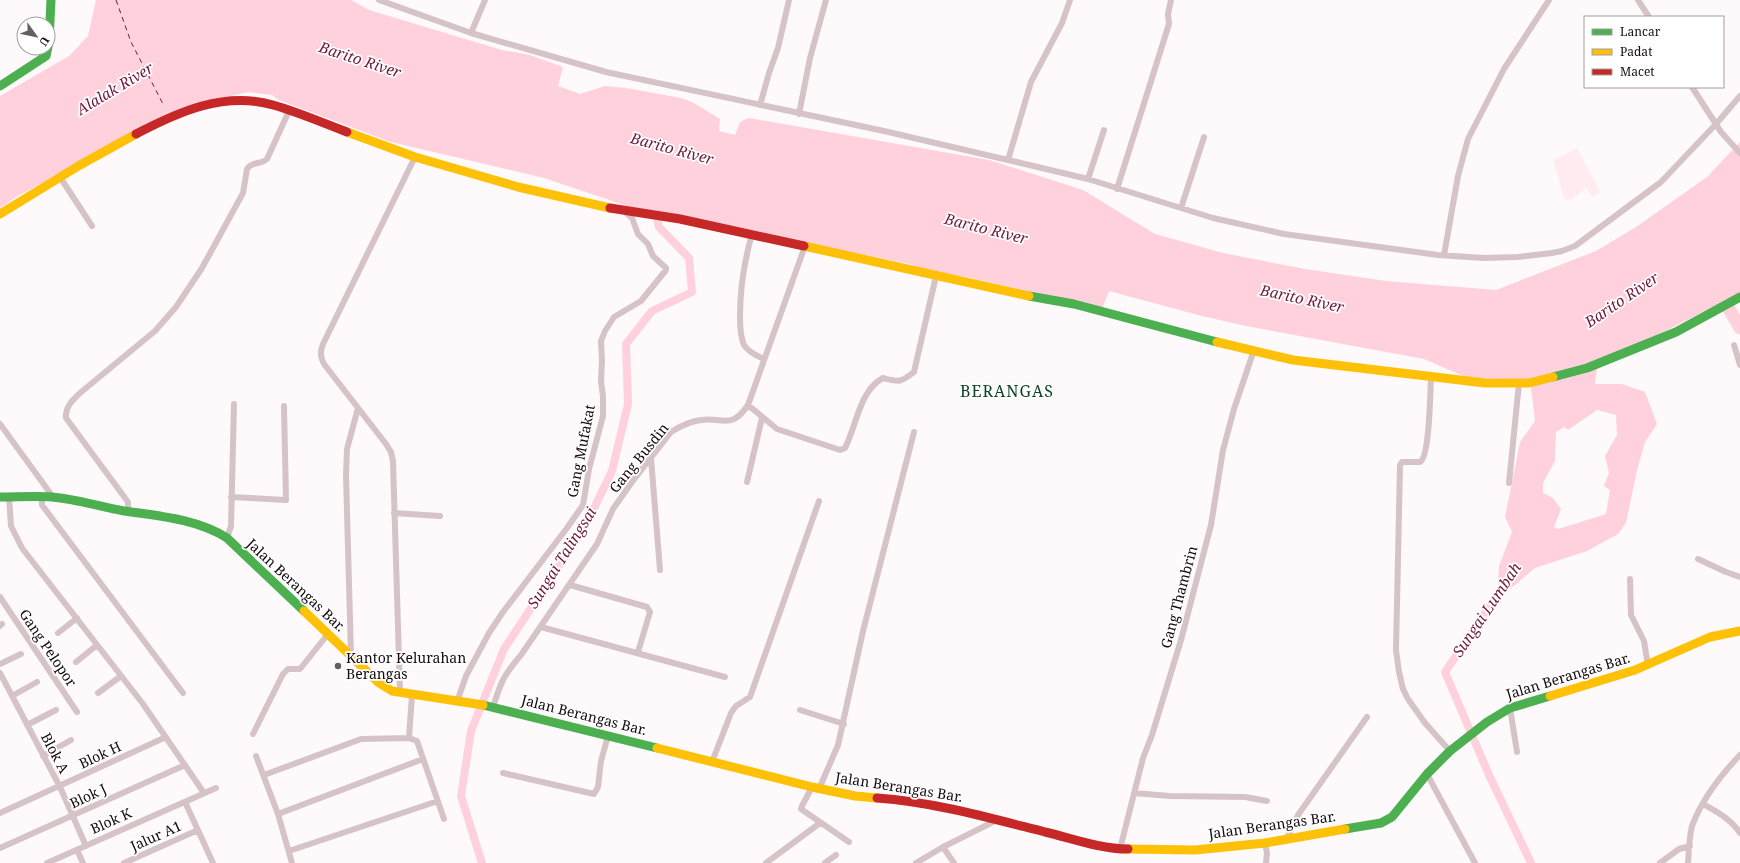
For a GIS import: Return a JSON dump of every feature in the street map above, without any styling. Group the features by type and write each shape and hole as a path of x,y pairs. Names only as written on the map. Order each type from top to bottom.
{"street":[{"path":"0,86 45,58 47,54 51,0"},
{"path":"379,0 471,33 606,72 884,131 1088,179 1213,218 1284,234 1444,256 1484,258 1518,257 1562,251 1575,246 1661,182 1716,124 1740,96"},
{"path":"471,33 485,0"},
{"path":"760,105 768,73 778,48 789,0"},
{"path":"800,114 810,58 826,0"},
{"path":"1008,160 1031,82 1062,23 1070,0"},
{"path":"1117,189 1169,24 1168,14 1171,0"},
{"path":"1444,256 1458,176 1468,139 1504,69 1549,0"},
{"path":"1638,0 1648,16"},
{"path":"1693,88 1720,132 1740,153"},
{"path":"0,214 60,177 138,133 192,108 237,100 257,100 415,156 518,187 626,211 676,218 936,276 1074,304 1184,334 1293,360 1431,378 1485,383 1528,382 1587,368 1676,332 1740,297"},
{"path":"128,510 128,502 66,418 66,410 70,403 80,393 155,331 176,307 202,268 243,193 249,165 265,162 289,111"},
{"path":"1088,179 1104,130"},
{"path":"1181,208 1204,137"},
{"path":"400,693 394,481 390,452 320,357 321,349 415,156"},
{"path":"60,177 92,226"},
{"name":"Gang Mufakat","path":"461,703 466,676 489,633 583,505 589,469 603,416 601,381 602,341 605,331 614,317 641,301 666,270 666,268 653,256 648,244 638,234 632,218 626,211"},
{"path":"752,234 744,261 740,290 740,327 746,348 764,359"},
{"name":"Gang Busdin","path":"490,707 504,676 521,655 570,585 597,544 614,510 651,458 672,432 677,428 700,420 735,420 743,413 748,405 805,246"},
{"path":"748,405 777,429 840,450 845,448 871,387 883,378 898,382 914,372 936,276"},
{"path":"1734,345 1740,365"},
{"name":"Gang Thambrin","path":"1120,849 1143,758 1152,735 1181,640 1211,525 1223,450 1232,416 1254,350"},
{"path":"1431,378 1425,456 1420,462 1402,462 1400,464 1396,650 1403,689 1408,699 1425,723 1451,750"},
{"path":"1509,484 1519,383"},
{"path":"227,538 231,526 234,404"},
{"path":"231,497 286,500 284,406"},
{"path":"351,655 346,462 349,439 358,408"},
{"path":"748,482 762,418"},
{"path":"0,424 54,497"},
{"path":"849,842 801,809 815,788 838,745 844,724 863,631 914,432"},
{"path":"651,458 660,570"},
{"path":"4,497 11,526 16,538 78,618 166,737 204,793"},
{"name":"Jalan Berangas Bar.","path":"4,497 65,498 78,502 91,503 106,508 128,510 200,525 216,531 227,538 388,690 412,696 490,707 815,788 856,796 894,799 999,819 1082,841 1120,849 1195,850 1265,843 1381,823 1392,817 1427,774 1451,750 1487,722 1510,708 1648,666 1710,637 1740,630"},
{"path":"42,497 42,505 183,693"},
{"path":"712,762 731,713 736,706 750,697 819,501"},
{"path":"394,513 440,516"},
{"path":"1698,558 1726,572 1740,577"},
{"path":"1630,580 1631,615 1644,641 1648,666"},
{"path":"570,585 647,607 650,612 638,652"},
{"name":"Gang Pelopor","path":"0,597 77,712"},
{"path":"58,633 78,618"},
{"path":"541,627 638,652 725,677"},
{"path":"252,734 283,674 288,669 300,669 328,634"},
{"path":"76,662 98,645"},
{"path":"0,664 21,654"},
{"name":"Blok A","path":"0,673 60,787 86,846"},
{"path":"98,693 121,676"},
{"path":"12,696 37,682"},
{"path":"409,738 412,696"},
{"path":"1510,708 1517,752"},
{"path":"27,724 56,710"},
{"path":"800,710 844,724"},
{"path":"1287,838 1298,815 1367,717"},
{"path":"503,773 594,794 598,787 601,761 608,736"},
{"name":"Blok H","path":"0,813 60,787 166,737"},
{"path":"264,775 361,739 409,738 417,741 444,819"},
{"path":"43,756 71,740"},
{"path":"1688,863 1692,828 1703,804 1714,785 1740,755"},
{"path":"256,756 278,814 292,863"},
{"path":"278,814 423,760"},
{"name":"Blok J","path":"0,848 185,765"},
{"path":"1427,774 1475,863"},
{"name":"Blok K","path":"47,863 216,788"},
{"path":"1134,793 1170,796 1245,797 1268,801"},
{"path":"289,851 438,801"},
{"path":"185,802 211,862"},
{"path":"1703,804 1727,818 1740,833"},
{"path":"916,863 943,847 999,819"},
{"path":"766,863 820,823"},
{"name":"Jalur A1","path":"124,863 198,830"},
{"path":"1265,843 1267,853 1266,863"},
{"path":"1660,863 1679,849 1690,846"},
{"path":"943,847 954,863"},
{"path":"77,850 83,863"},
{"path":"826,863 836,855"}],"shaded area":[{"path":"1577,148 1600,192 1593,197 1586,188 1570,200 1565,201 1553,160"}],"water":[{"path":"96,0 351,0 369,10 502,50 530,55 563,67 558,86 580,94 605,86 626,88 681,98 692,102 720,119 719,131 735,135 740,122 749,118 989,160 1083,190 1155,234 1223,253 1305,269 1386,281 1496,290 1596,251 1636,227 1707,177 1740,142 1740,293 1632,348 1598,361 1595,384 1622,384 1645,392 1657,424 1645,442 1637,470 1626,523 1618,534 1587,551 1535,568 1497,600 1499,566 1512,532 1505,517 1520,442 1535,421 1531,387 1522,379 1468,378 1424,359 1246,326 1202,316 1109,291 1102,309 967,277 924,271 910,264 636,209 544,178 391,142 279,100 272,95 249,92 206,101 158,119 16,197 0,208 0,96 69,56 88,36","holes":["1597,410 1616,415 1617,435 1605,456 1609,473 1604,486 1610,490 1606,514 1558,529 1554,527 1561,509 1553,498 1543,493 1543,483 1555,461 1556,432 1564,427 1568,430"]}],"waterway":[{"name":"Sungai Talingsai","path":"482,863 461,796 471,731 504,649 586,525 612,471 628,404 626,344 652,311 692,292 689,258 659,227 655,210"},
{"path":"1720,293 1740,328"},
{"name":"Sungai Lumbah","path":"1503,587 1445,672 1489,775 1531,863"}],"ferry route":[{"path":"116,0 131,42 163,104"}],"traffic: fast":[{"path":"0,86 46,56 49,42 51,0"},
{"path":"1029,296 1074,304 1217,342"},
{"path":"1553,377 1587,368 1676,332 1740,297"},
{"path":"0,497 61,498 124,511 177,519 203,526 227,538 304,611"},
{"path":"1345,829 1381,823 1392,817 1427,774 1450,751 1487,722 1510,708 1550,696"},
{"path":"483,705 657,748"}],"traffic: slow":[{"path":"347,132 415,157 518,187 610,208"},
{"path":"0,214 80,165 136,134"},
{"path":"804,246 1029,296"},
{"path":"1217,342 1293,360 1485,383 1529,383 1553,377"},
{"path":"304,611 379,683 392,691 483,705"},
{"path":"1550,696 1635,670 1710,637 1740,631"},
{"path":"657,748 812,787 855,796 877,798"},
{"path":"1128,849 1195,850 1265,843 1345,829"}],"traffic: jam":[{"path":"136,134 185,111 219,102 237,101 255,101 273,105 347,132"},
{"path":"610,208 680,219 804,246"},
{"path":"877,798 941,807 983,816 1096,845 1117,849 1128,849"}],"place":[{"name":"Kantor Kelurahan Berangas","path":"338,666"}],"district":[{"name":"BERANGAS","path":"1007,391"}],"water label":[{"name":"Barito River","path":"360,60"},
{"name":"Alalak River","path":"115,89"},
{"name":"Barito River","path":"672,149"},
{"name":"Barito River","path":"986,229"},
{"name":"Barito River","path":"1302,299"},
{"name":"Barito River","path":"1622,300"}]}
